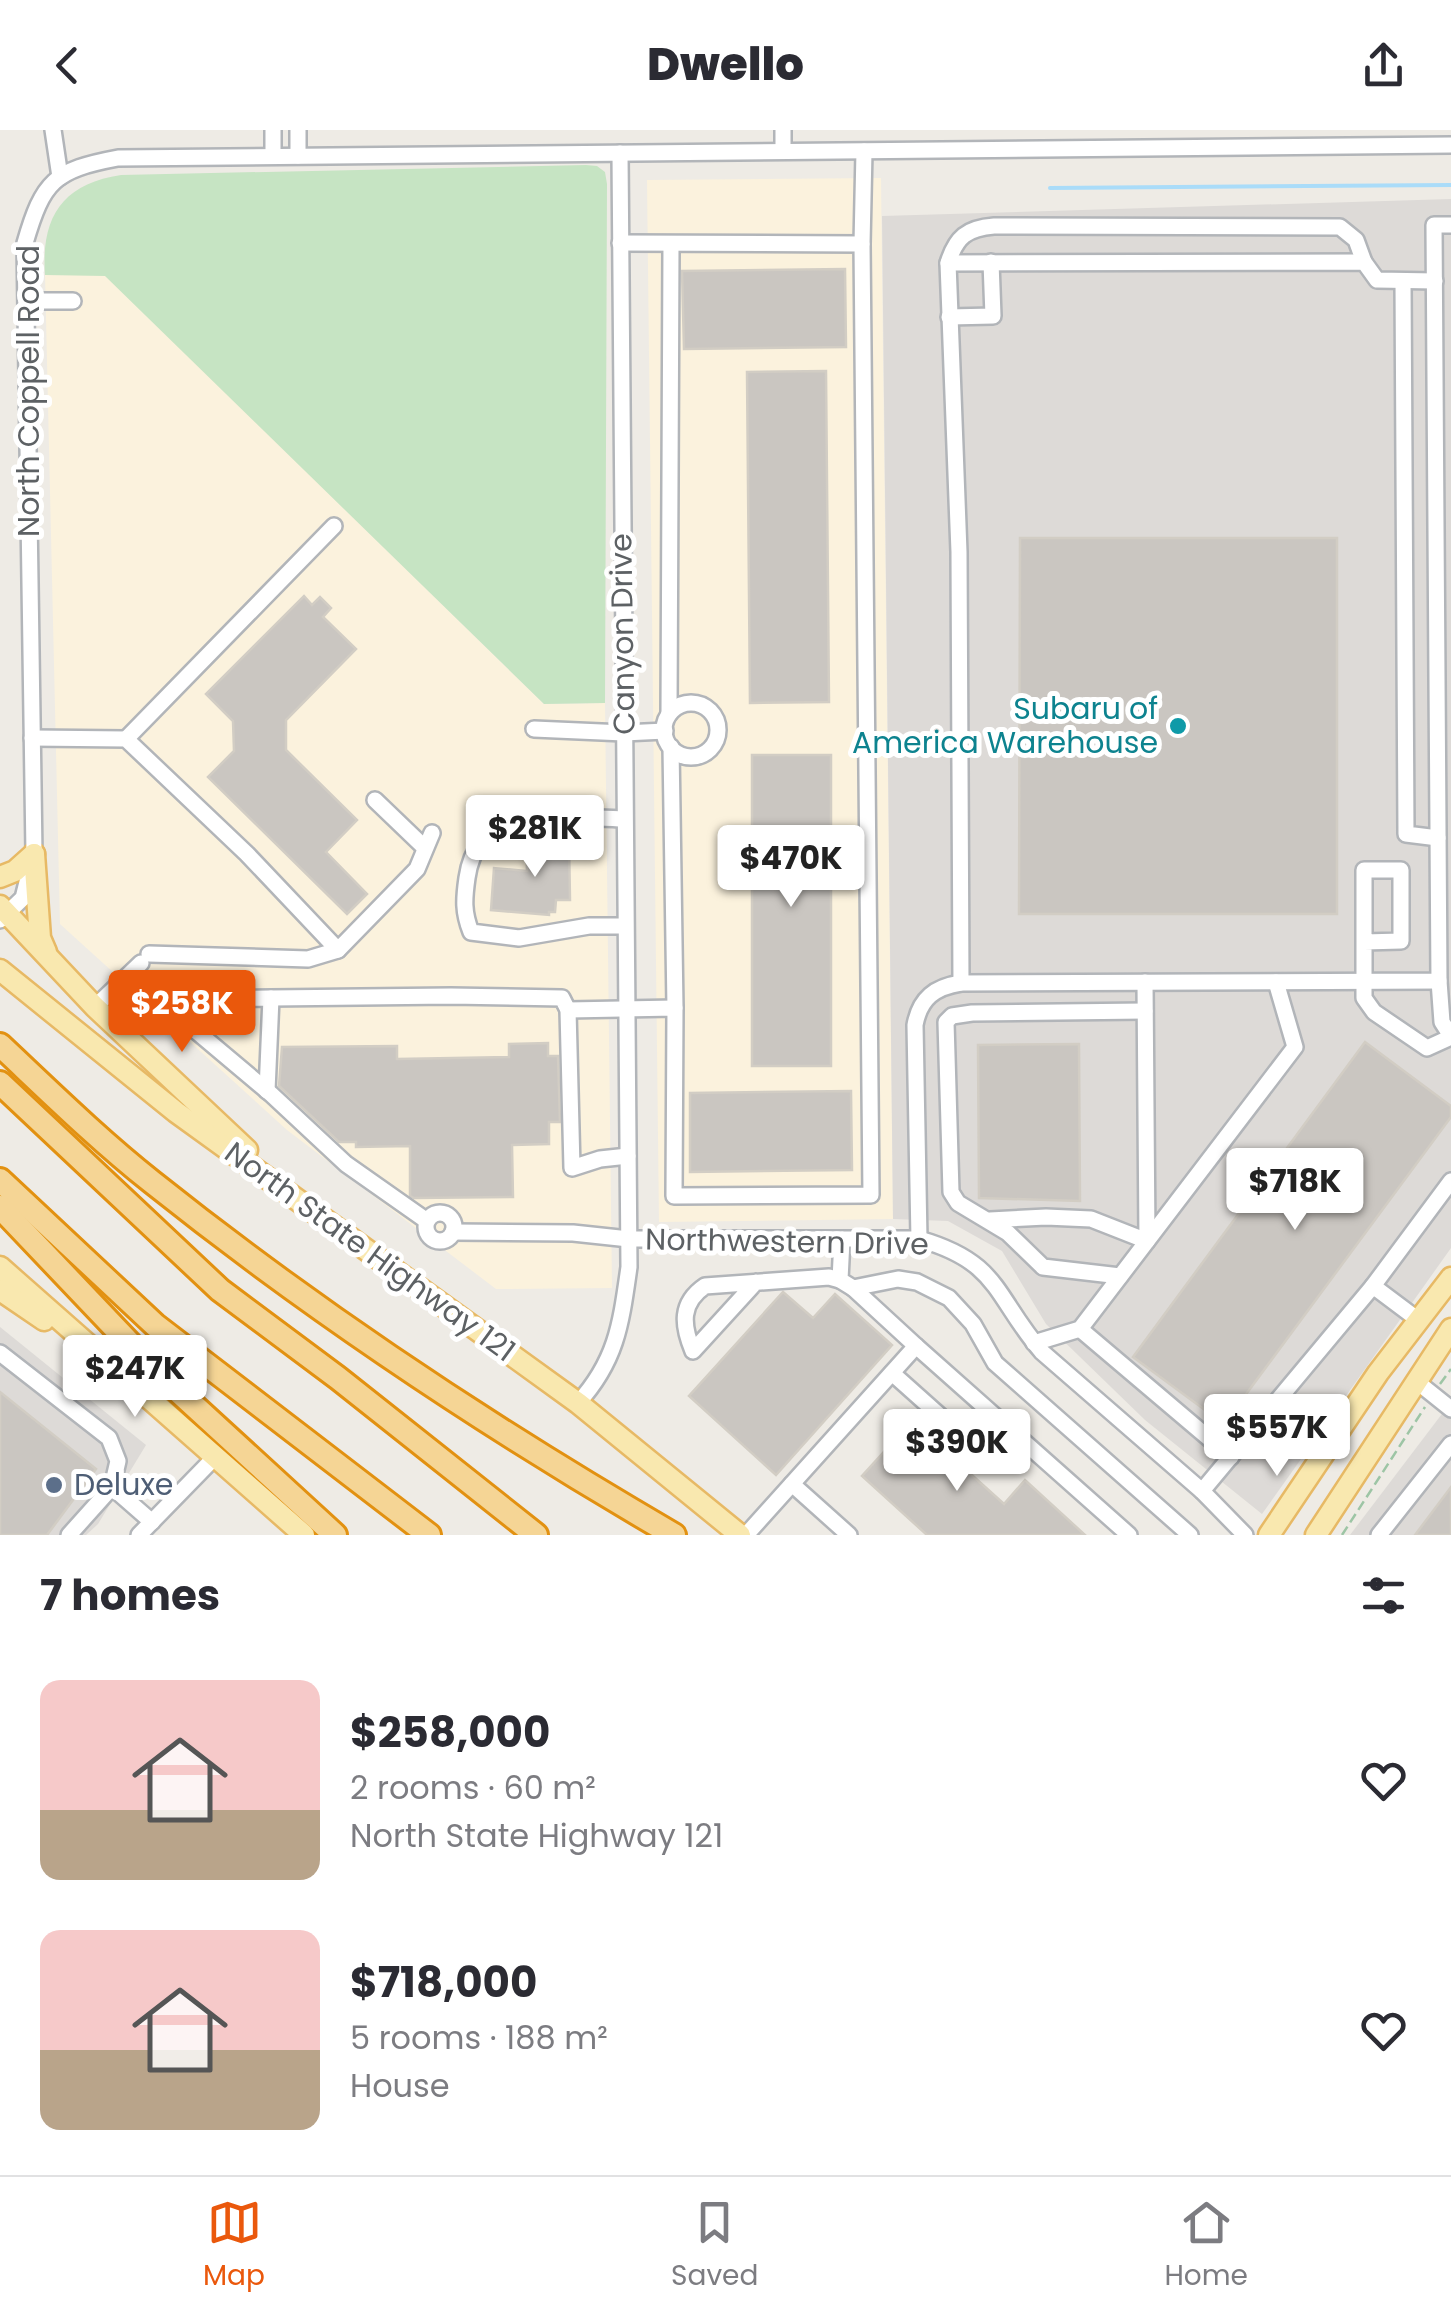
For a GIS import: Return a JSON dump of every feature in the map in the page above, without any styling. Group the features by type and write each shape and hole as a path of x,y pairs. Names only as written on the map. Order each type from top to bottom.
{"highway":[{"path":"0,1045 151,1182 321,1308 495,1426 674,1535"},
{"path":"0,1083 220,1290 536,1535"},
{"path":"0,1180 155,1325 429,1535"},
{"path":"0,1207 155,1370 335,1535"}],"main road":[{"path":"0,877 15,871 34,854"},
{"path":"34,854 40,938 52,963"},
{"path":"3,913 95,1007 242,1146 339,1230"},
{"name":"North State Highway 121","path":"0,970 176,1112 578,1402 743,1535"},
{"path":"0,1267 304,1535"},
{"path":"1270,1535 1417,1318 1451,1278"},
{"path":"0,1290 118,1371"},
{"path":"1316,1535 1451,1329"}],"street":[{"path":"273,130 273,156"},
{"path":"298,130 298,156"},
{"path":"783,130 783,152"},
{"path":"1188,130 1188,148"},
{"path":"1210,130 1211,147"},
{"path":"54,136 60,177 80,165 118,158 1451,145"},
{"path":"671,245 670,714 665,731 671,747 674,1196 870,1195 864,150"},
{"name":"Canyon Drive","path":"578,1402 598,1380 618,1337 629,1268 620,153"},
{"name":"North Coppell Road","path":"3,913 23,898 34,854 24,243 36,205 50,183 60,177"},
{"path":"1364,942 1401,941 1401,870 1364,870 1363,982 1364,998 1374,1012 1427,1048 1451,1037 1442,1022 1439,982 1444,576 1434,225 1451,224"},
{"path":"961,983 959,552 948,263 953,246 962,234 994,226 1340,227 1356,240 1364,262 1377,280 1434,281"},
{"path":"620,244 862,244"},
{"path":"949,317 993,316 991,262"},
{"path":"948,263 1364,262"},
{"path":"1404,281 1406,834 1438,838"},
{"path":"26,302 73,301"},
{"path":"126,739 334,526"},
{"path":"670,714 684,704 700,704 714,716 718,732 711,748 695,756 678,753 671,747"},
{"path":"534,730 665,731"},
{"path":"32,738 126,739 247,854 338,950"},
{"path":"95,1007 141,963 308,959 338,950 417,869 428,841 375,800"},
{"path":"624,819 518,818 498,826 470,856 462,912 471,932 519,938 590,926 625,926"},
{"path":"141,963 158,999 266,1091"},
{"path":"1145,982 1146,1241"},
{"path":"1034,1344 1080,1329 1294,1047 1276,982"},
{"path":"919,1239 915,1025 930,994 941,986 1439,982"},
{"path":"266,1091 271,998"},
{"path":"158,999 562,998 568,1010 572,1168 628,1156"},
{"path":"568,1010 675,1008"},
{"path":"1120,1276 1044,1267 990,1220 958,1202 950,1192 946,1022 952,1016 972,1013 1145,1012"},
{"name":"Northwestern Drive","path":"266,1091 346,1164 426,1221 426,1230 436,1241 446,1240 453,1232 573,1233 629,1239 919,1239 966,1257 989,1275 1034,1344 1202,1491 1245,1535"},
{"path":"1202,1491 1373,1286 1451,1180"},
{"path":"990,1220 1091,1219 1146,1241"},
{"path":"842,1239 846,1284"},
{"path":"756,1282 693,1351 684,1326 692,1294 705,1286 756,1282 828,1277 846,1284 1130,1535"},
{"path":"846,1284 898,1279 917,1282 949,1298 973,1324 995,1363 1190,1535"},
{"path":"1373,1286 1417,1318"},
{"path":"1080,1329 1230,1457"},
{"path":"743,1535 916,1346"},
{"path":"0,1353 109,1438 118,1461 112,1487 69,1535"},
{"path":"892,1373 985,1456 1010,1428"},
{"path":"1416,1381 1451,1409"},
{"path":"1379,1535 1451,1444"},
{"path":"139,1535 215,1457"},
{"path":"792,1484 849,1535"},
{"path":"112,1487 152,1522"}],"path":[{"path":"1342,1535 1451,1368"}],"shaded area":[{"path":"881,178 893,1219 659,1222 647,180"},
{"path":"1451,199 1451,1248 1262,1514 1145,1420 1046,1324 1002,1251 948,1221 893,1219 882,216"},
{"path":"45,275 105,275 544,704 605,703 612,1288 496,1289 287,1130 60,924"},
{"path":"0,1327 146,1445 98,1524 86,1535 0,1535"},
{"path":"1451,1402 1451,1535 1350,1535"}],"green space":[{"path":"586,165 605,172 607,184 605,703 544,704 105,276 45,275 47,236 59,207 84,186 121,175"}],"building":[{"path":"845,269 846,347 684,349 682,271"},
{"path":"826,371 829,702 750,703 747,372"},
{"name":"Subaru of America Warehouse","path":"1020,538 1337,538 1337,914 1019,914"},
{"path":"304,596 312,605 320,597 331,608 323,617 356,649 286,720 286,750 357,820 326,852 367,894 347,914 208,777 234,751 233,721 206,694"},
{"path":"752,755 831,755 831,1066 752,1066"},
{"path":"569,839 570,900 556,900 555,912 549,915 491,910 494,868 527,871 526,840"},
{"path":"1365,1042 1451,1106 1451,1117 1224,1424 1133,1357"},
{"path":"548,1043 548,1056 558,1056 560,1122 549,1122 549,1144 512,1145 513,1197 414,1198 410,1196 410,1146 356,1147 356,1142 339,1142 279,1086 282,1047 397,1046 397,1059 509,1057 509,1044"},
{"path":"1079,1044 1080,1201 979,1198 978,1045"},
{"path":"851,1091 852,1170 690,1172 690,1093"},
{"path":"783,1292 813,1318 835,1294 892,1345 776,1475 689,1396"},
{"path":"0,1392 96,1469 47,1535 0,1535"},
{"path":"912,1421 1004,1504 1025,1480 1085,1535 927,1535 862,1476"},
{"path":"1451,1487 1451,1535 1415,1535"}],"waterway":[{"path":"1050,188 1451,185"}],"place":[{"name":"Subaru of America Warehouse","path":"1178,726"},
{"name":"Deluxe","path":"54,1485"}]}
